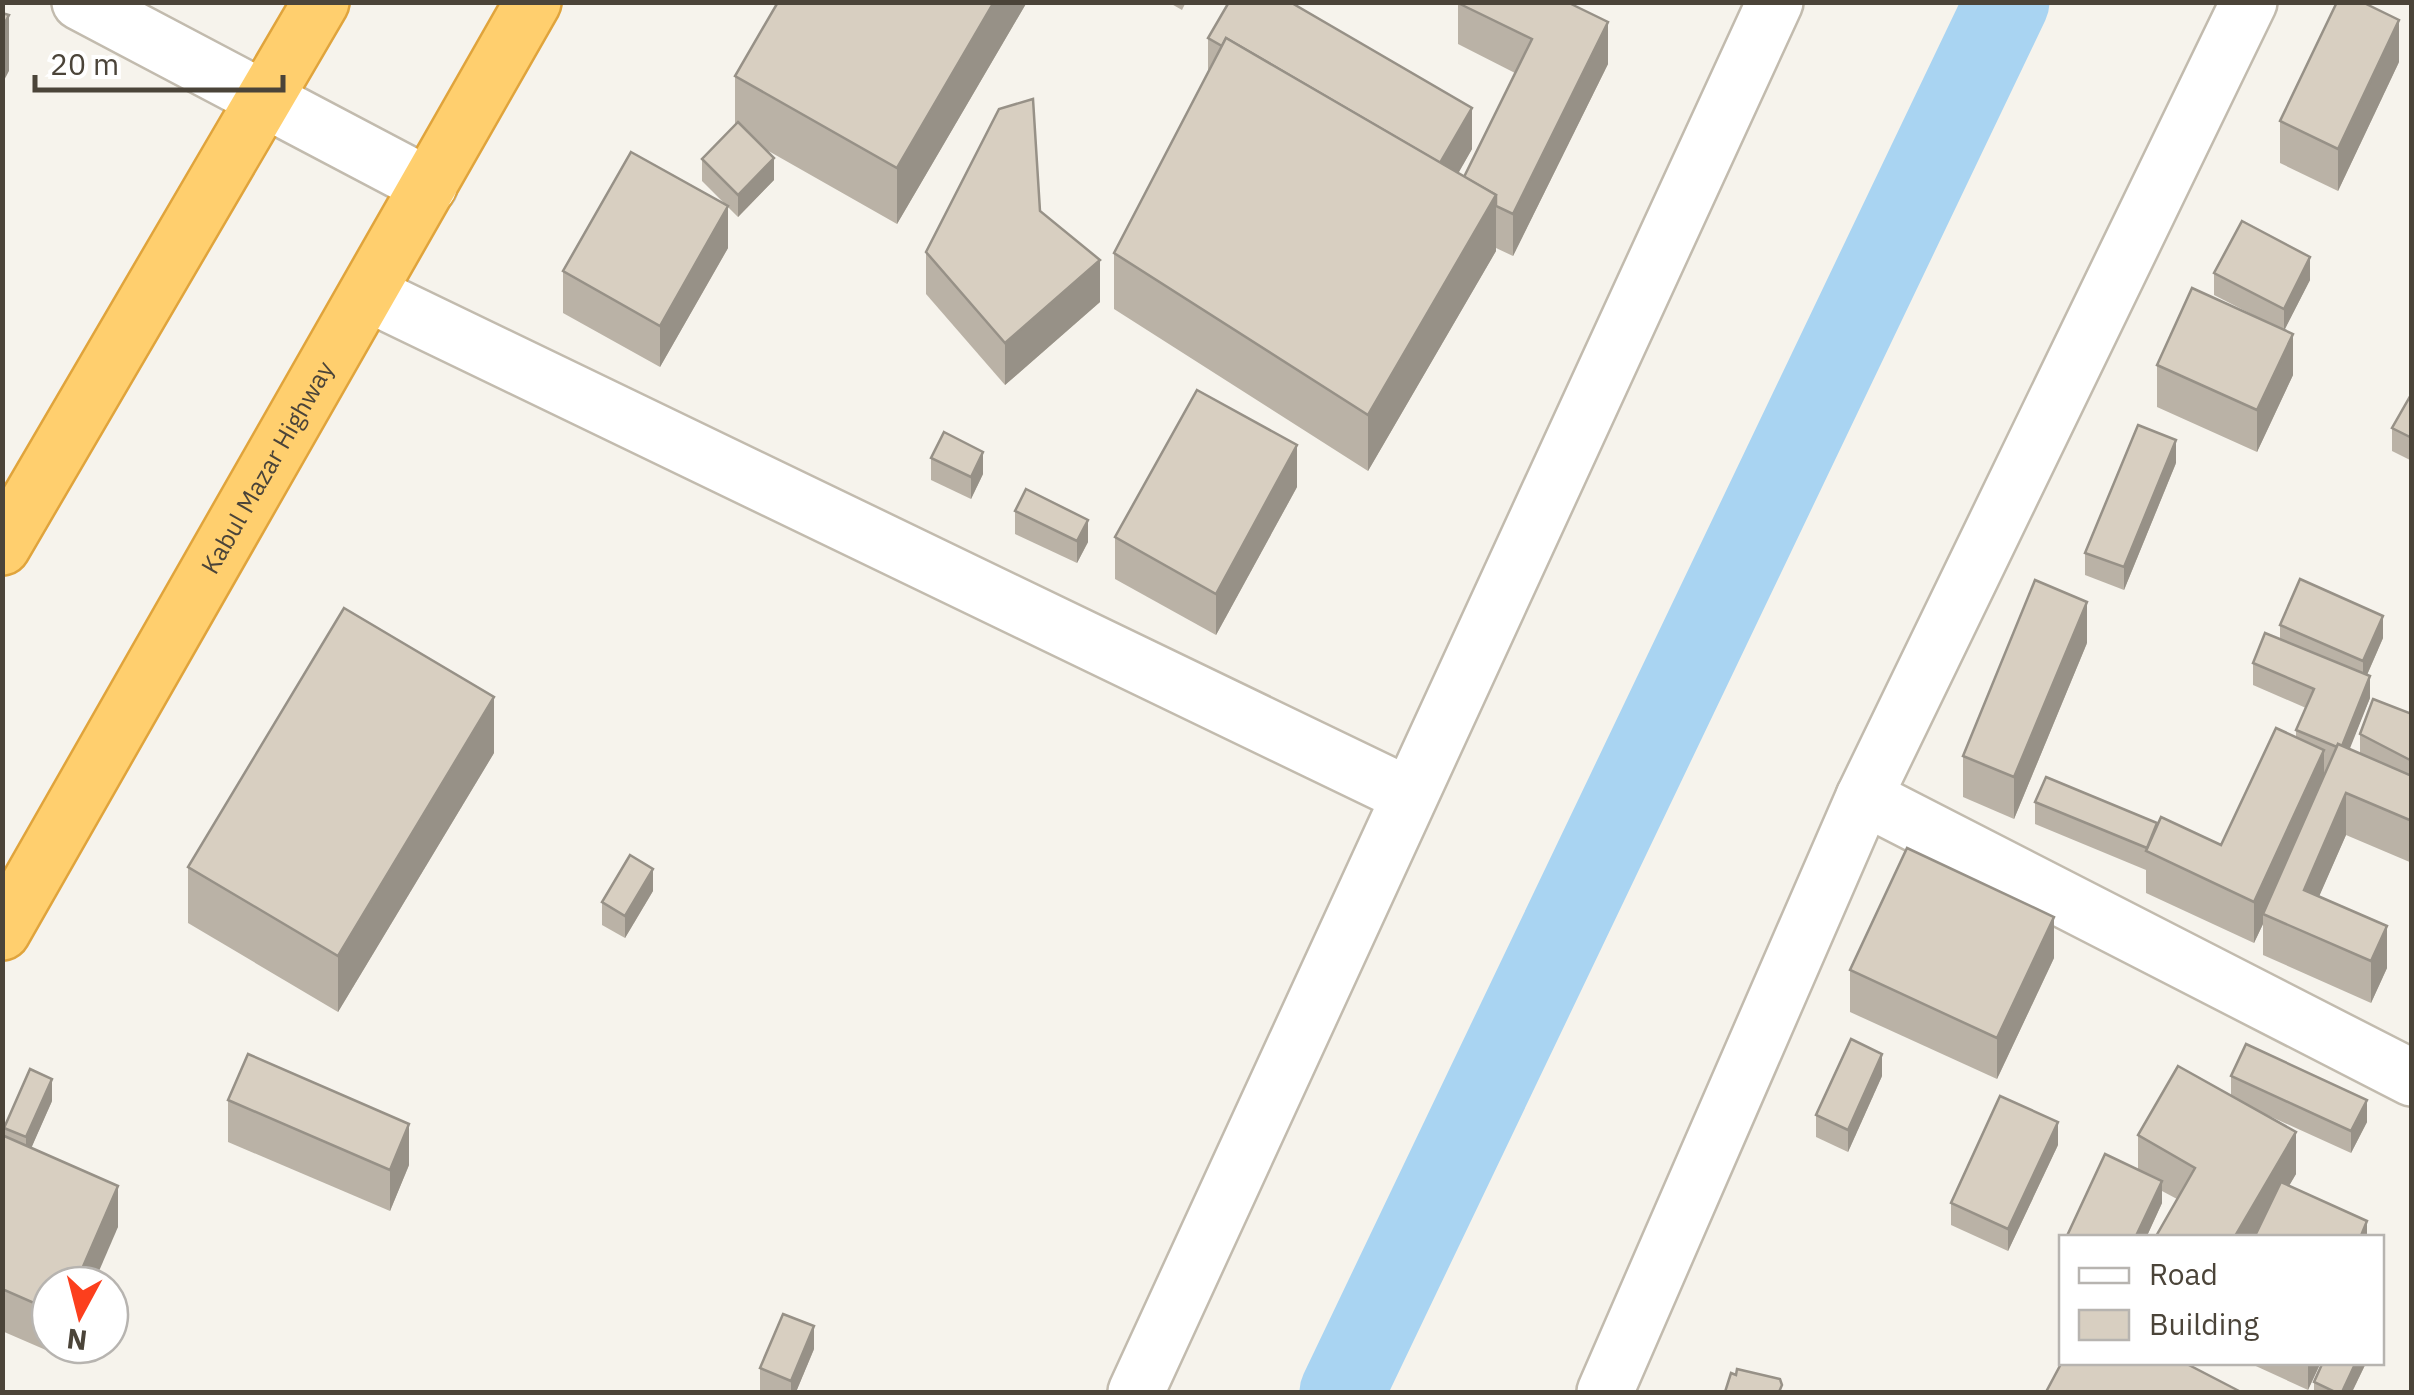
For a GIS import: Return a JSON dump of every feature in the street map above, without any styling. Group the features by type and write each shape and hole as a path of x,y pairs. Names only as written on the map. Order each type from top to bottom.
{"highway":[{"path":"2,547 320,2"},
{"name":"Kabul Mazar Highway","path":"2,932 533,2"}],"street":[{"path":"80,2 430,186"},
{"path":"1136,1392 1775,2"},
{"path":"1605,1392 1864,798 2249,2"},
{"path":"368,294 1408,795"},
{"path":"1864,798 2412,1078"}],"building":[{"path":"778,2 994,2 897,168 735,76"},
{"path":"1229,2 1290,2 1472,108 1440,163 1226,38 1222,46 1208,38"},
{"path":"1567,2 1608,22 1513,214 1496,206 1496,195 1464,177 1532,39 1458,3"},
{"path":"2337,2 2362,2 2399,20 2338,149 2280,121"},
{"path":"1226,38 1496,195 1368,415 1114,253"},
{"path":"1033,99 1040,211 1100,260 1005,343 926,252 999,109"},
{"path":"738,122 774,158 738,195 702,159"},
{"path":"631,152 728,206 660,326 563,271"},
{"path":"2242,221 2310,257 2284,309 2214,273"},
{"path":"2192,288 2293,334 2257,410 2157,365"},
{"path":"1197,390 1297,445 1216,594 1115,537"},
{"path":"2412,393 2412,438 2392,428"},
{"path":"2138,425 2176,440 2124,567 2085,553"},
{"path":"944,432 983,452 971,477 931,458"},
{"path":"1026,489 1088,520 1077,541 1015,511"},
{"path":"2300,579 2383,616 2363,661 2280,625"},
{"path":"2035,580 2087,602 2014,777 1963,756"},
{"path":"344,608 494,697 338,956 188,867"},
{"path":"2265,633 2370,676 2342,746 2296,730 2314,689 2253,663"},
{"path":"2373,699 2412,714 2412,761 2360,734"},
{"path":"2276,728 2324,750 2254,902 2146,851 2161,817 2221,845"},
{"path":"2338,744 2412,776 2412,821 2346,793 2304,890 2387,926 2371,961 2263,914"},
{"path":"2046,777 2157,823 2147,848 2035,802"},
{"path":"1907,848 2054,917 1997,1038 1850,970"},
{"path":"630,855 653,869 625,916 602,902"},
{"path":"1851,1039 1882,1054 1848,1130 1816,1115"},
{"path":"2246,1044 2367,1100 2351,1131 2231,1076"},
{"path":"248,1054 409,1124 390,1170 228,1100"},
{"path":"2178,1066 2296,1132 2236,1235 2157,1235 2195,1168 2138,1135"},
{"path":"30,1069 52,1079 26,1137 4,1128"},
{"path":"2000,1096 2058,1122 2008,1229 1951,1203"},
{"path":"2,1135 118,1186 84,1265 30,1265 30,1301 2,1289"},
{"path":"2105,1154 2162,1181 2136,1235 2067,1235"},
{"path":"2281,1182 2367,1221 2361,1235 2255,1235"},
{"path":"783,1314 814,1326 791,1381 760,1368"},
{"path":"2060,1365 2189,1365 2241,1392 2046,1392"},
{"path":"2322,1365 2355,1365 2342,1392 2314,1382"},
{"path":"1737,1369 1780,1379 1779,1392 1725,1392 1731,1373 1736,1375"}],"waterway":[{"path":"1342,1392 2007,2"}]}
